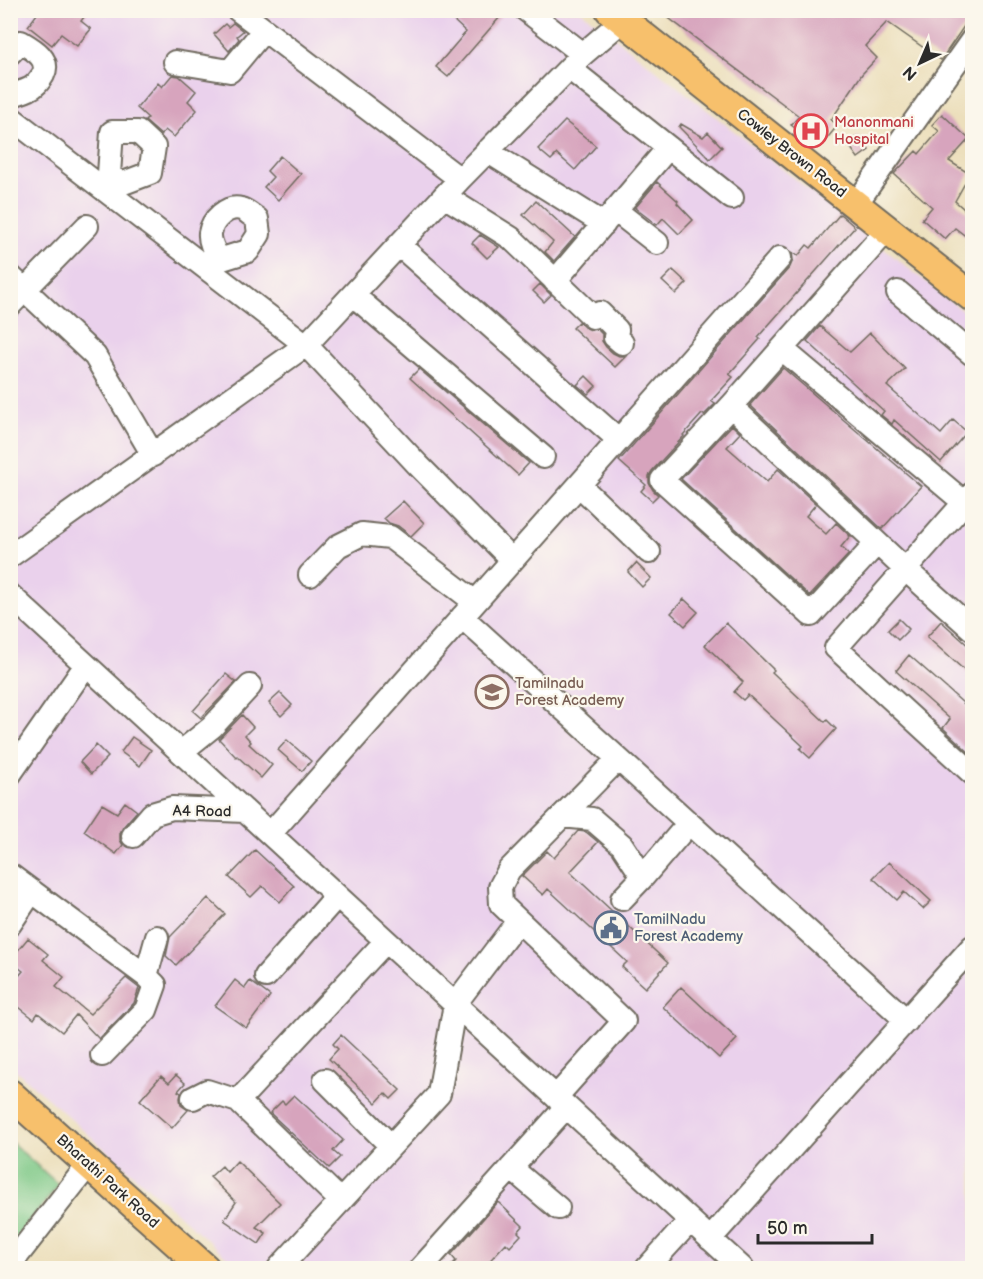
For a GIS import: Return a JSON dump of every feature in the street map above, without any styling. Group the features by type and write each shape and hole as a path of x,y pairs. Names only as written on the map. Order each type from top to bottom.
{"main road":[{"name":"Cowley Brown Road","path":"616,15 972,297"},
{"name":"Bharathi Park Road","path":"10,1094 205,1269"}],"street":[{"path":"238,10 460,179"},
{"path":"526,10 668,148 732,198"},
{"path":"10,556 306,345 460,179 576,61 616,15"},
{"path":"175,62 230,71 264,30"},
{"path":"856,204 972,40"},
{"path":"10,52 21,42 33,49 44,60 45,70 39,83 30,89 11,95"},
{"path":"10,117 112,186 213,264 306,345 418,465 512,560"},
{"path":"555,281 668,148"},
{"path":"487,151 657,243"},
{"path":"444,196 511,238 593,318 600,314 617,330 615,337 621,343"},
{"path":"87,226 15,290 95,356 153,455"},
{"path":"877,543 811,615 662,480 887,230"},
{"path":"399,245 619,440"},
{"path":"270,834 780,258"},
{"path":"898,292 972,354"},
{"path":"353,295 543,457"},
{"path":"782,349 970,502 905,569 836,648 972,773"},
{"path":"731,406 972,629"},
{"path":"579,484 649,552"},
{"path":"310,574 338,546 362,534 390,537 469,610 618,759 907,1021"},
{"path":"10,595 742,1269"},
{"path":"10,774 86,665"},
{"path":"180,752 212,728 250,686"},
{"path":"421,1269 511,1168 624,1021 501,904 500,886 509,870 618,759"},
{"name":"A4 Road","path":"133,836 152,814 172,808 245,811"},
{"path":"562,816 592,819 622,845 643,877"},
{"path":"622,899 689,823"},
{"path":"10,875 155,985 147,1010 102,1055"},
{"path":"10,924 32,891"},
{"path":"266,975 337,896"},
{"path":"279,1269 439,1094 455,1004 519,921"},
{"path":"146,976 157,937"},
{"path":"238,1101 386,940"},
{"path":"710,1239 972,947"},
{"path":"325,1080 391,1146"},
{"path":"193,1098 207,1091 238,1101 341,1201"},
{"path":"10,1265 89,1164"},
{"path":"511,1168 558,1208"},
{"path":"646,1269 690,1221"}],"shaded area":[{"name":"Tamilnadu Forest Academy","path":"11,11 581,11 972,318 972,1268 239,1268 11,1066"}],"green space":[{"path":"11,1142 59,1185 11,1244"}],"building":[{"path":"40,10 89,10 81,21 91,29 77,46 61,34 52,45 28,26"},
{"path":"462,10 492,10 500,17 448,77 436,67 466,32 453,20"},
{"path":"658,10 972,10 966,17 969,19 941,60 887,22 865,46 877,58 862,74 831,120 838,125 820,147 791,125 799,116"},
{"path":"233,23 243,31 237,36 239,39 229,51 214,34 225,24 228,27"},
{"path":"172,75 179,76 196,91 188,101 197,110 174,137 165,130 161,135 145,121 148,118 137,108 158,83 162,87"},
{"path":"942,114 969,139 949,161 970,174 955,201 972,216 972,241 955,228 945,239 922,219 932,207 894,174 916,151 919,154 939,131 932,125"},
{"path":"565,121 596,146 575,170 557,154 551,160 538,149"},
{"path":"681,124 703,137 708,132 722,147 710,159 679,127"},
{"path":"858,136 869,150 858,158 848,144"},
{"path":"280,156 301,174 278,200 264,187 273,177 267,171"},
{"path":"657,182 678,201 677,203 693,220 679,234 663,218 657,225 635,208"},
{"path":"536,201 575,237 554,261 545,252 553,242 523,215"},
{"path":"840,214 855,227 758,337 760,339 729,374 733,377 711,401 715,404 704,415 702,414 652,471 649,483 658,495 652,501 641,491 646,485 619,461 790,267 793,260 792,252 798,256 807,245 811,248"},
{"path":"480,235 499,247 487,258 472,243"},
{"path":"673,270 687,283 676,294 662,281"},
{"path":"540,284 551,295 544,302 533,291"},
{"path":"579,322 591,330 597,329 602,334 602,341 606,347 613,353 626,356 615,367 573,328"},
{"path":"820,326 850,352 870,333 905,369 887,386 941,434 953,420 967,432 941,462 894,420 892,424 881,415 884,411 807,341"},
{"path":"783,368 921,486 882,529 750,405"},
{"path":"419,369 529,463 518,475 410,378"},
{"path":"586,376 596,386 588,394 577,385"},
{"path":"732,425 740,433 727,447 767,482 778,469 816,504 806,516 826,534 836,523 850,536 841,547 849,554 810,596 681,479"},
{"path":"403,501 424,523 411,536 384,518"},
{"path":"636,563 651,578 642,587 628,572"},
{"path":"684,599 698,612 685,626 671,613"},
{"path":"899,619 909,629 898,640 888,630"},
{"path":"941,621 972,649 972,677 927,637"},
{"path":"726,623 774,670 772,672 825,722 827,720 836,729 810,758 800,749 803,746 748,695 743,700 734,692 743,682 705,645"},
{"path":"909,655 972,711 972,755 943,728 950,719 896,671"},
{"path":"226,674 236,682 201,718 193,711"},
{"path":"280,693 292,705 281,716 269,703"},
{"path":"242,715 253,727 245,735 251,742 249,744 272,765 261,778 219,739"},
{"path":"132,737 151,750 140,766 121,752"},
{"path":"287,740 311,761 302,771 278,750"},
{"path":"96,745 108,757 91,774 80,762"},
{"path":"125,802 137,811 120,833 123,845 116,854 84,831 102,804 117,813"},
{"name":"TamilNadu Forest Academy","path":"578,831 586,832 598,842 570,872 668,963 645,988 622,967 627,962 548,889 543,895 522,876 547,851 554,858"},
{"path":"255,850 294,886 280,902 262,886 251,897 229,877"},
{"path":"889,862 931,901 923,909 904,892 897,900 873,878"},
{"path":"208,898 225,914 176,965 166,956 170,937"},
{"path":"28,938 48,954 43,960 64,977 56,987 90,1014 126,978 139,988 134,1003 99,1039 76,1015 62,1032 38,1013 34,1019 10,1000 10,986 23,971 10,960"},
{"path":"235,980 245,988 250,981 270,996 246,1028 215,1006"},
{"path":"681,987 737,1039 719,1058 663,1007"},
{"path":"341,1035 400,1090 391,1099 385,1093 376,1103 329,1059 338,1049 333,1044"},
{"path":"176,1075 185,1083 178,1091 181,1093 181,1105 188,1110 172,1128 140,1100 161,1076 169,1083"},
{"path":"294,1095 343,1140 333,1151 340,1157 329,1168 270,1113 282,1101 285,1104"},
{"path":"237,1161 280,1203 256,1227 266,1233 259,1244 224,1220 236,1202 210,1177 222,1166 227,1172"},
{"path":"498,1202 523,1226 518,1232 521,1235 510,1247 506,1243 482,1269 448,1269 456,1261 451,1255"}],"place":[{"name":"Manonmani Hospital","path":"811,131"},
{"name":"Tamilnadu Forest Academy","path":"492,692"},
{"name":"TamilNadu Forest Academy","path":"611,928"}]}
